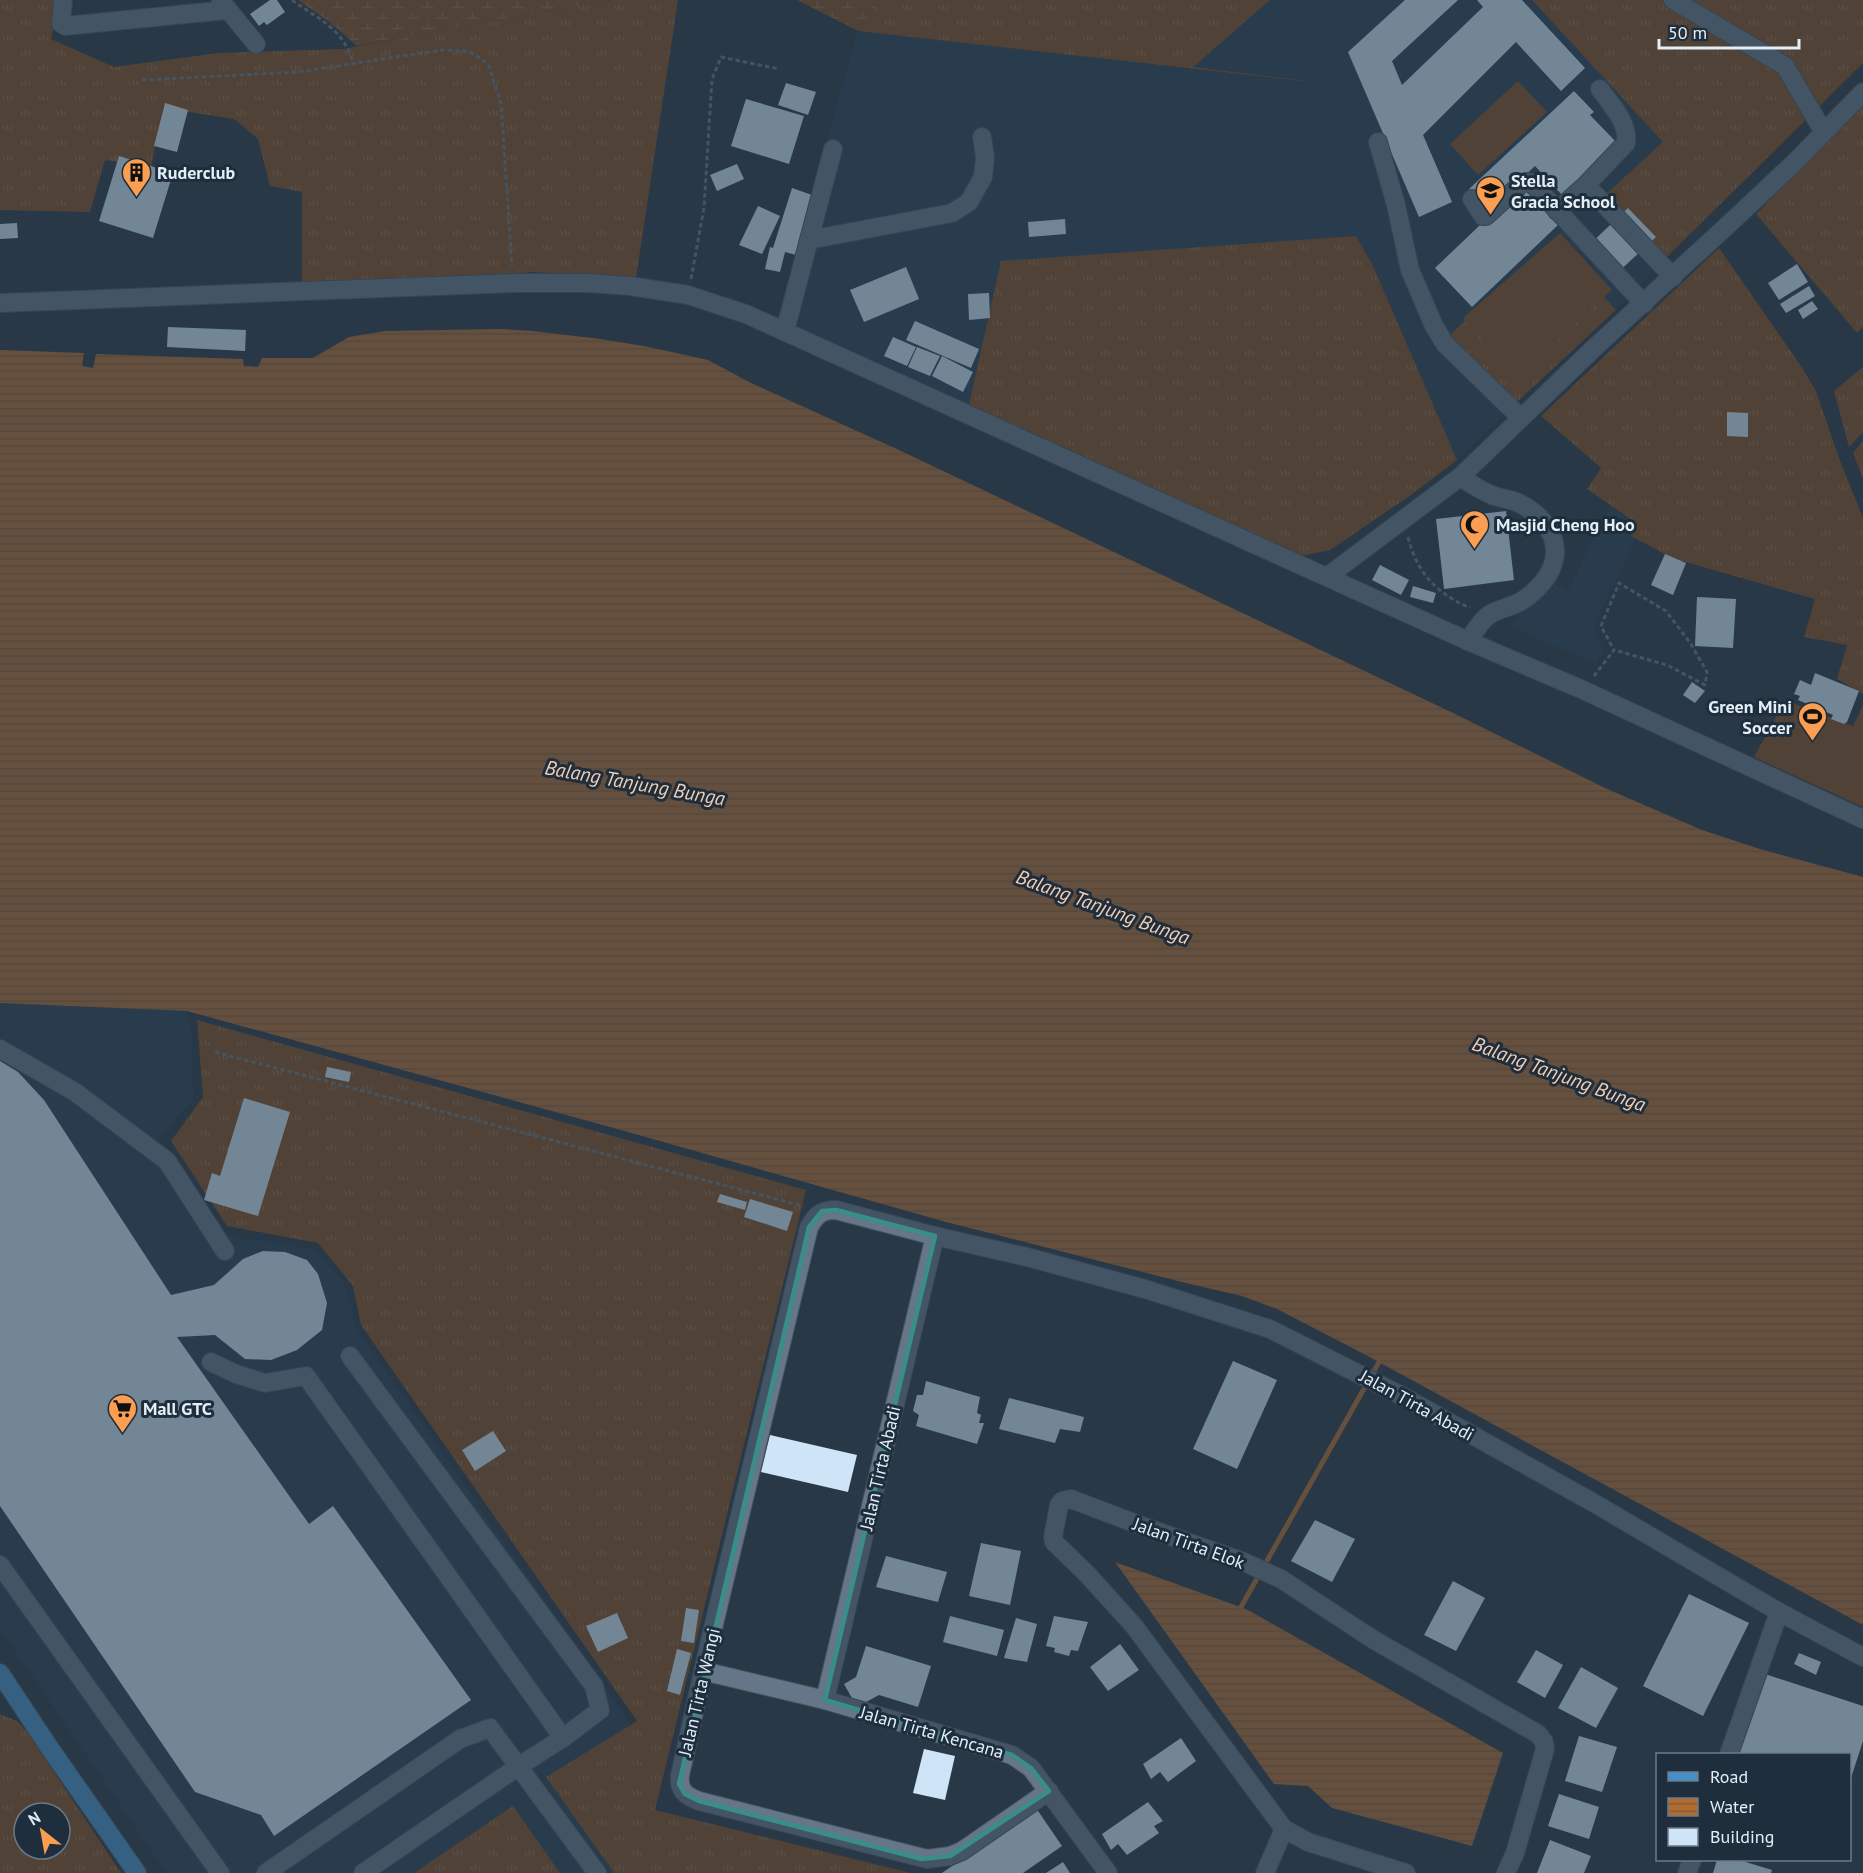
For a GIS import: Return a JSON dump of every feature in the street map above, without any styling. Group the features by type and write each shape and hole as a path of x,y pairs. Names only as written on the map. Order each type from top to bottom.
{"main road":[{"path":"2,1680 137,1873"}],"street":[{"path":"63,0 60,19 65,26 223,5 256,44"},
{"path":"1673,0 1785,66 1823,131"},
{"path":"1557,211 1586,185 1626,143 1627,134 1622,120 1600,89"},
{"path":"1328,576 1460,477 1796,161 1863,92"},
{"path":"809,240 952,213 969,202 983,177 985,157 982,137"},
{"path":"1378,142 1396,206 1410,270 1434,326 1445,344 1521,418"},
{"path":"785,331 833,148"},
{"path":"1472,199 1483,216 1486,216 1516,188 1527,182 1532,183 1644,304"},
{"path":"1586,185 1673,277"},
{"path":"0,303 514,283 587,283 630,286 688,295 746,314 785,331 1468,641 1583,690 1863,819"},
{"path":"1460,477 1490,495 1516,502 1529,509 1550,531 1555,546 1554,562 1549,575 1537,589 1525,600 1488,616 1468,641"},
{"path":"0,1049 75,1092 167,1161 225,1251"},
{"name":"Jalan Tirta Abadi","path":"822,1211 836,1210 1027,1257 1145,1289 1270,1329 1404,1397 1594,1503 1779,1612 1863,1657"},
{"name":"Jalan Tirta Wangi","path":"822,1211 815,1216 808,1227 703,1671 679,1780 680,1788 685,1794 699,1801 927,1859 950,1856 962,1851 1049,1791"},
{"name":"Jalan Tirta Abadi","path":"825,1700 935,1236"},
{"path":"350,1356 594,1686 600,1710 563,1738 363,1873"},
{"path":"211,1362 236,1374 265,1383 306,1376 563,1738"},
{"name":"Jalan Tirta Elok","path":"1406,1873 1308,1842 1284,1829 1134,1626 1087,1574 1054,1542 1059,1505 1062,1501 1071,1499 1245,1562 1281,1579 1374,1640 1538,1734 1545,1744 1545,1749 1515,1853 1506,1873"},
{"path":"0,1565 219,1873"},
{"path":"1730,1753 1779,1612"},
{"name":"Jalan Tirta Kencana","path":"703,1671 825,1700 1011,1755 1031,1768 1107,1873"},
{"path":"266,1873 460,1739 490,1728 597,1873"},
{"path":"1265,1873 1284,1829"}],"path":[{"path":"292,0 340,35 350,52 354,65"},
{"path":"142,80 298,72 442,50 469,51 488,64 501,103 514,283"},
{"path":"688,295 704,208 712,79 722,57 779,69"},
{"path":"1404,518 1412,554 1426,579 1454,601 1488,616"},
{"path":"1619,584 1666,611 1691,644 1707,672 1705,685 1666,665 1614,650 1601,626 1619,584"},
{"path":"1583,690 1614,650"},
{"path":"216,1052 822,1211"}],"highlighted area":[{"path":"836,1210 935,1236 825,1700 1012,1755 1031,1768 1049,1791 950,1856 922,1859 699,1801 685,1794 679,1784 809,1227 822,1211"}],"shaded area":[{"path":"1270,0 1532,0 1664,142 1606,194 1667,257 1616,310 1554,242 1515,404 1457,460 1373,266 1356,236 967,414 774,330 858,31 1241,74 1192,67"},
{"path":"1613,501 1646,517 1593,627 1604,648 1596,664 1508,625 1556,585 1568,592"},
{"path":"0,1003 187,1011 192,1039 193,1100 157,1137 221,1233 240,1239 268,1241 312,1249 341,1278 351,1305 356,1329 631,1725 546,1777 614,1873 560,1873 513,1806 414,1873 167,1873 0,1628"}],"green space":[{"path":"0,0 59,0 51,39 114,67 218,53 344,49 612,0 678,0 636,278 530,272 438,288 302,285 302,192 270,186 258,139 234,119 163,108 151,167 105,160 90,212 0,210"},
{"path":"298,0 612,0 357,46 328,21"},
{"path":"797,0 879,0 858,31"},
{"path":"879,0 1270,0 1193,67 1331,84 858,31"},
{"path":"1532,0 1863,0 1863,63 1667,257 1606,194 1663,142"},
{"path":"1518,81 1547,112 1478,175 1450,144"},
{"path":"1863,104 1863,327 1857,333 1756,214"},
{"path":"1560,233 1612,290 1516,377 1463,318"},
{"path":"1356,236 1373,266 1457,460 1411,495 1330,550 1296,557 967,414 1001,261"},
{"path":"1554,241 1616,310 1515,404 1446,338"},
{"path":"1719,248 1816,391 1863,518 1863,694 1837,679 1847,645 1804,637 1815,599 1672,558 1631,536 1635,522 1587,489 1601,468 1541,416"},
{"path":"1863,367 1863,432 1849,447 1834,391"},
{"path":"1863,441 1863,479 1853,453"},
{"name":"Green Mini Soccer","path":"1785,700 1853,726 1863,705 1863,807 1754,757"},
{"path":"197,1020 806,1190 655,1810 911,1873 614,1873 546,1777 637,1721 361,1325 353,1286 318,1243 227,1226 171,1141 203,1097"},
{"path":"0,1714 17,1721 29,1734 121,1873 0,1873"},
{"path":"513,1806 560,1873 414,1873"}],"water":[{"name":"Balang Tanjung Bunga","path":"500,329 600,339 708,360 749,382 899,450 1451,712 1605,788 1702,830 1760,849 1863,877 1863,1625 1362,1353 1277,1309 1242,1296 946,1222 187,1011 0,1003 0,350 84,353 82,366 93,368 96,354 243,359 244,366 258,367 262,358 313,358 349,337 385,331"},
{"path":"1115,1562 1246,1609 1503,1753 1472,1846 1332,1808 1308,1786 1274,1784"}],"building":[{"path":"270,0 277,0 285,12 267,25 264,22 259,26 250,14"},
{"path":"1405,0 1458,0 1392,61 1402,85 1483,7 1477,0 1522,0 1585,68 1561,91 1516,42 1423,135 1452,202 1419,217 1348,52"},
{"path":"786,83 816,92 808,115 778,105"},
{"path":"1574,91 1594,112 1590,115 1618,144 1562,195 1535,166 1488,210 1469,189"},
{"path":"746,99 804,116 789,164 731,146"},
{"path":"165,103 188,110 177,152 154,146"},
{"name":"Ruderclub","path":"119,156 173,173 153,238 99,221"},
{"path":"737,164 744,179 717,191 710,175"},
{"path":"1521,186 1558,225 1472,307 1435,268"},
{"path":"792,188 815,196 796,255 785,252 780,272 765,269 770,247 773,248"},
{"path":"758,206 780,216 762,254 739,245"},
{"path":"1628,208 1656,237 1614,276 1587,247"},
{"path":"1065,219 1066,234 1029,237 1028,222"},
{"path":"17,223 18,238 0,239 0,224"},
{"path":"1797,264 1808,282 1779,300 1768,283"},
{"path":"906,267 919,299 864,322 850,290"},
{"path":"1809,286 1815,296 1786,313 1780,304"},
{"path":"989,293 990,318 969,320 968,294"},
{"path":"1812,301 1818,309 1803,319 1798,310"},
{"path":"915,321 979,349 971,368 906,340"},
{"path":"168,327 246,330 245,351 167,347"},
{"path":"893,337 916,347 907,366 884,356"},
{"path":"917,347 940,356 930,376 908,367"},
{"path":"942,356 973,372 963,392 932,376"},
{"path":"1727,412 1748,413 1748,437 1727,436"},
{"name":"Masjid Cheng Hoo","path":"1506,511 1514,580 1444,589 1436,519"},
{"path":"1665,554 1686,563 1673,595 1651,585"},
{"path":"1380,565 1409,580 1401,595 1372,580"},
{"path":"1413,586 1436,593 1433,603 1410,597"},
{"path":"1697,597 1736,599 1733,648 1695,646"},
{"path":"1815,673 1859,691 1847,722 1844,724 1831,719 1833,715 1798,700 1800,696 1794,694 1800,680 1811,685"},
{"path":"1692,682 1705,691 1695,703 1683,695"},
{"name":"Mall GTC","path":"0,1061 18,1072 44,1100 171,1295 214,1285 243,1259 263,1251 285,1252 307,1260 318,1274 327,1303 322,1330 297,1350 271,1360 245,1359 215,1335 177,1337 309,1524 333,1506 471,1700 274,1836 261,1815 195,1792 0,1506"},
{"path":"327,1067 351,1072 349,1082 325,1077"},
{"path":"244,1098 290,1112 258,1216 204,1200 212,1173 220,1176"},
{"path":"720,1194 747,1202 745,1210 717,1202"},
{"path":"750,1199 793,1212 787,1231 744,1217"},
{"path":"1233,1361 1277,1380 1237,1469 1193,1449"},
{"path":"926,1381 980,1397 977,1413 981,1415 979,1423 984,1423 977,1444 916,1426 919,1415 913,1411 917,1395 923,1395"},
{"path":"1009,1398 1084,1417 1080,1432 1060,1429 1055,1443 999,1429"},
{"path":"493,1431 506,1451 475,1471 462,1450"},
{"path":"770,1435 857,1455 848,1492 761,1472"},
{"path":"1315,1520 1355,1539 1332,1582 1291,1561"},
{"path":"981,1543 1021,1551 1010,1605 969,1596"},
{"path":"886,1556 947,1572 938,1602 876,1587"},
{"path":"1453,1581 1485,1598 1456,1651 1424,1635"},
{"path":"1689,1594 1749,1623 1703,1716 1643,1686"},
{"path":"686,1608 699,1610 694,1643 681,1641"},
{"path":"617,1613 628,1638 598,1652 586,1626"},
{"path":"950,1616 1004,1630 997,1656 943,1642"},
{"path":"1054,1616 1088,1622 1078,1651 1071,1650 1069,1656 1054,1652 1055,1648 1046,1646"},
{"path":"1016,1618 1037,1624 1027,1662 1004,1658"},
{"path":"1120,1644 1139,1670 1108,1691 1090,1667"},
{"path":"866,1646 931,1666 918,1707 879,1695 857,1707 844,1684 856,1677"},
{"path":"677,1649 691,1653 680,1695 667,1691"},
{"path":"1536,1650 1563,1665 1545,1698 1517,1682"},
{"path":"1799,1653 1821,1662 1816,1675 1794,1664"},
{"path":"1581,1667 1618,1688 1596,1728 1558,1708"},
{"path":"1765,1674 1863,1706 1863,1741 1851,1778 1851,1753 1738,1753"},
{"path":"1579,1736 1617,1747 1602,1792 1565,1781"},
{"path":"1181,1738 1196,1761 1168,1782 1160,1772 1151,1779 1143,1764"},
{"path":"924,1749 955,1756 945,1800 913,1793"},
{"path":"1559,1794 1599,1807 1589,1839 1548,1826"},
{"path":"1148,1802 1163,1821 1154,1826 1159,1833 1127,1855 1118,1844 1111,1850 1102,1834"},
{"path":"1036,1808 1062,1846 1023,1873 942,1873"},
{"path":"1550,1840 1591,1856 1584,1873 1537,1873"},
{"path":"1717,1861 1742,1861 1772,1870 1771,1873 1713,1873"},
{"path":"1063,1862 1070,1873 1046,1873"}],"waterway":[{"path":"1241,1607 1379,1362"}],"place":[{"name":"Ruderclub","path":"136,198"},
{"name":"Stella Gracia School","path":"1490,216"},
{"name":"Masjid Cheng Hoo","path":"1475,550"},
{"name":"Green Mini Soccer","path":"1813,742"},
{"name":"Mall GTC","path":"122,1434"}]}
